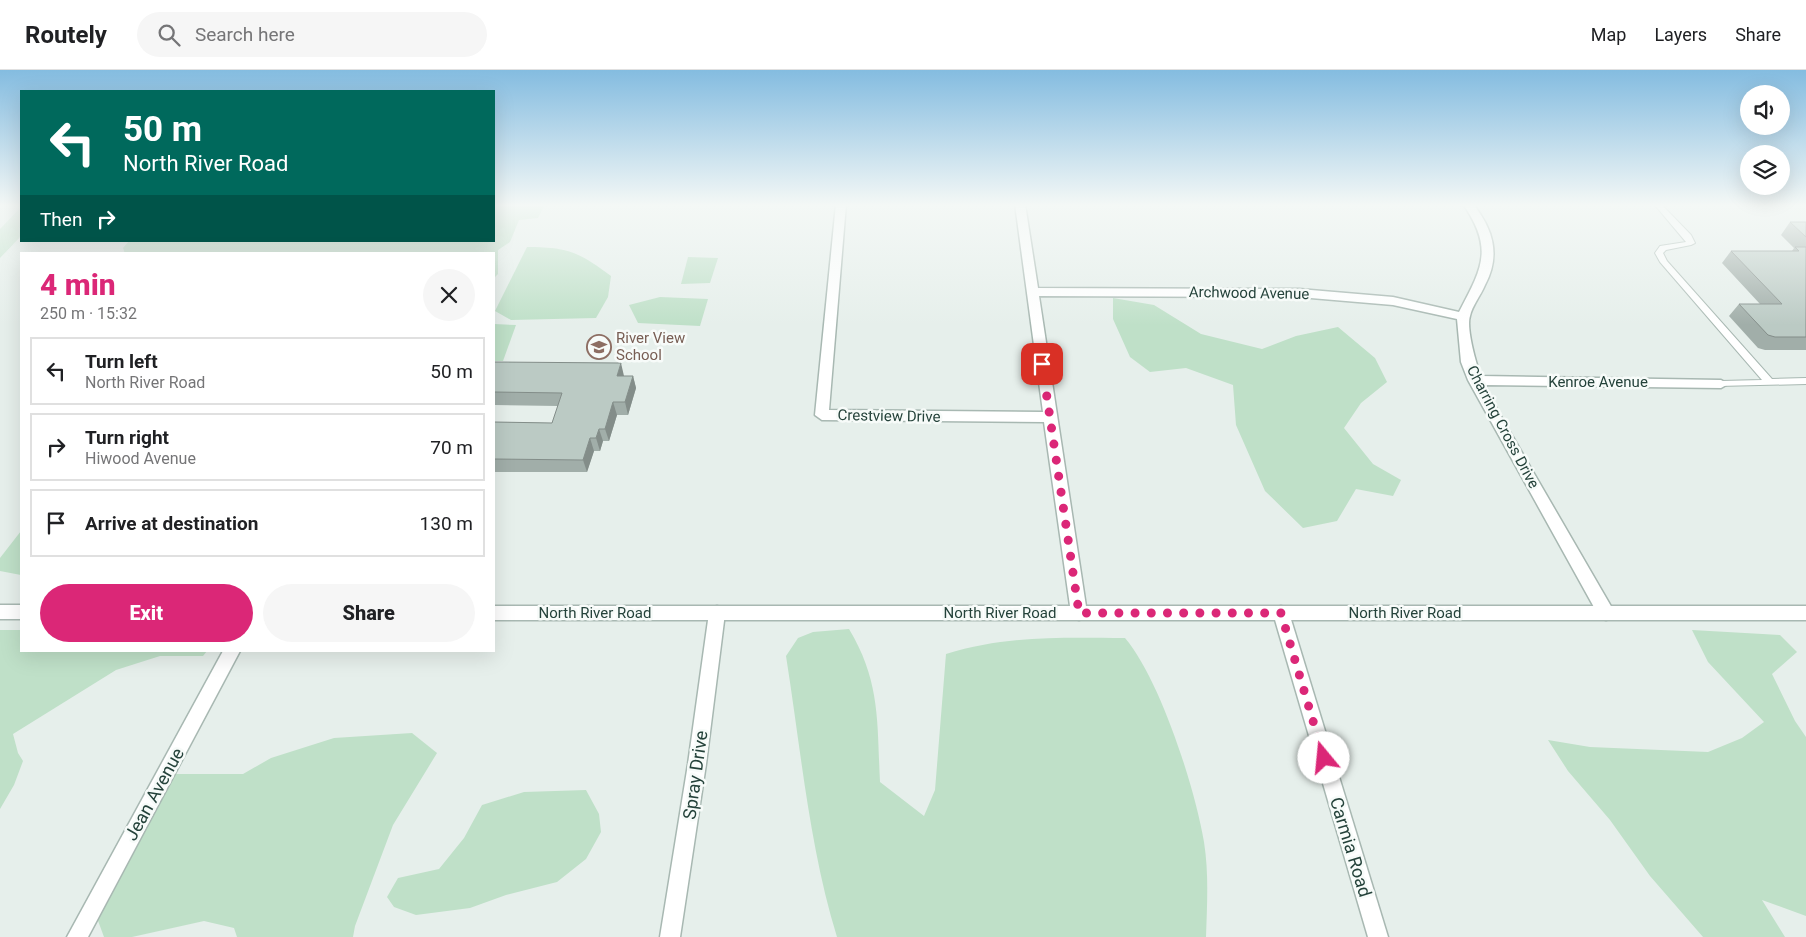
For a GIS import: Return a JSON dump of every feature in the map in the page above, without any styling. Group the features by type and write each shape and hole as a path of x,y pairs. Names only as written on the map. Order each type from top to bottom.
{"street":[{"name":"Crestview Drive","path":"837,244 822,415 1049,417"},
{"path":"1026,244 1049,417 1079,613"},
{"path":"1463,317 1483,278 1488,261 1487,244"},
{"name":"Archwood Avenue","path":"1032,292 1299,293 1393,301 1463,317"},
{"name":"Charring Cross Drive","path":"1463,317 1468,362 1476,380 1606,613"},
{"name":"Kenroe Avenue","path":"1476,380 1551,383 1721,384"},
{"path":"0,612 20,612"},
{"name":"North River Road","path":"495,613 1806,613"},
{"name":"Spray Drive","path":"670,937 697,764 717,613"},
{"name":"Carmia Road","path":"1281,613 1378,937"},
{"name":"Jean Avenue","path":"77,937 231,652"}],"lane":[{"path":"1683,244 1663,248 1659,253 1664,262 1769,382"},
{"path":"1721,384 1806,381"}],"green space":[{"path":"0,244 13,244 0,258"},
{"path":"126,244 506,244 498,250 498,274 495,277 495,252 124,252 123,248"},
{"path":"527,247 552,248 572,252 590,261 611,276 608,297 596,318 511,320 495,311"},
{"path":"688,257 718,258 710,283 681,284"},
{"path":"660,297 708,299 700,326 638,323 629,305"},
{"path":"1113,298 1154,305 1201,334 1262,349 1296,336 1338,327 1375,358 1387,382 1361,403 1344,428 1373,464 1401,480 1393,496 1356,489 1337,521 1303,528 1265,491 1236,425 1233,385 1186,368 1150,372 1130,357 1113,319"},
{"path":"495,324 516,325 503,361 495,361"},
{"path":"20,532 20,575 0,571 0,558"},
{"path":"849,629 867,667 872,685 877,722 880,782 924,816 935,790 946,654 991,643 1035,639 1125,638 1138,656 1163,706 1193,793 1206,854 1206,937 837,937 819,868 786,656 798,638 813,632"},
{"path":"0,630 20,630 20,652 206,652 203,656 160,656 116,670 13,734 18,753 23,761 14,785 0,809"},
{"path":"1692,630 1780,635 1797,652 1772,674 1795,721 1806,737 1806,916 1762,900 1785,937 1703,937 1650,876 1610,820 1568,771 1548,740 1590,747 1708,752 1742,738 1764,722 1708,662"},
{"path":"412,733 437,753 393,825 355,926 353,937 237,937 234,928 204,921 132,937 104,937 97,918 174,774 243,774 271,758 334,738"},
{"path":"586,790 599,814 601,832 586,859 557,882 506,895 470,908 416,915 394,907 387,897 398,878 439,869 464,838 482,805 524,792"}],"building":[{"path":"1795,247 1806,247 1806,337 1775,337 1768,335 1739,304 1782,304 1731,251 1799,251"},
{"path":"495,362 621,363 617,376 633,376 625,402 613,402 605,429 599,429 596,438 590,438 583,460 495,459 495,422 552,423 562,393 495,392"}],"place":[{"name":"River View School","path":"599,347"}],"route":[{"path":"1042,364 1079,613 1281,613 1324,758"}]}
